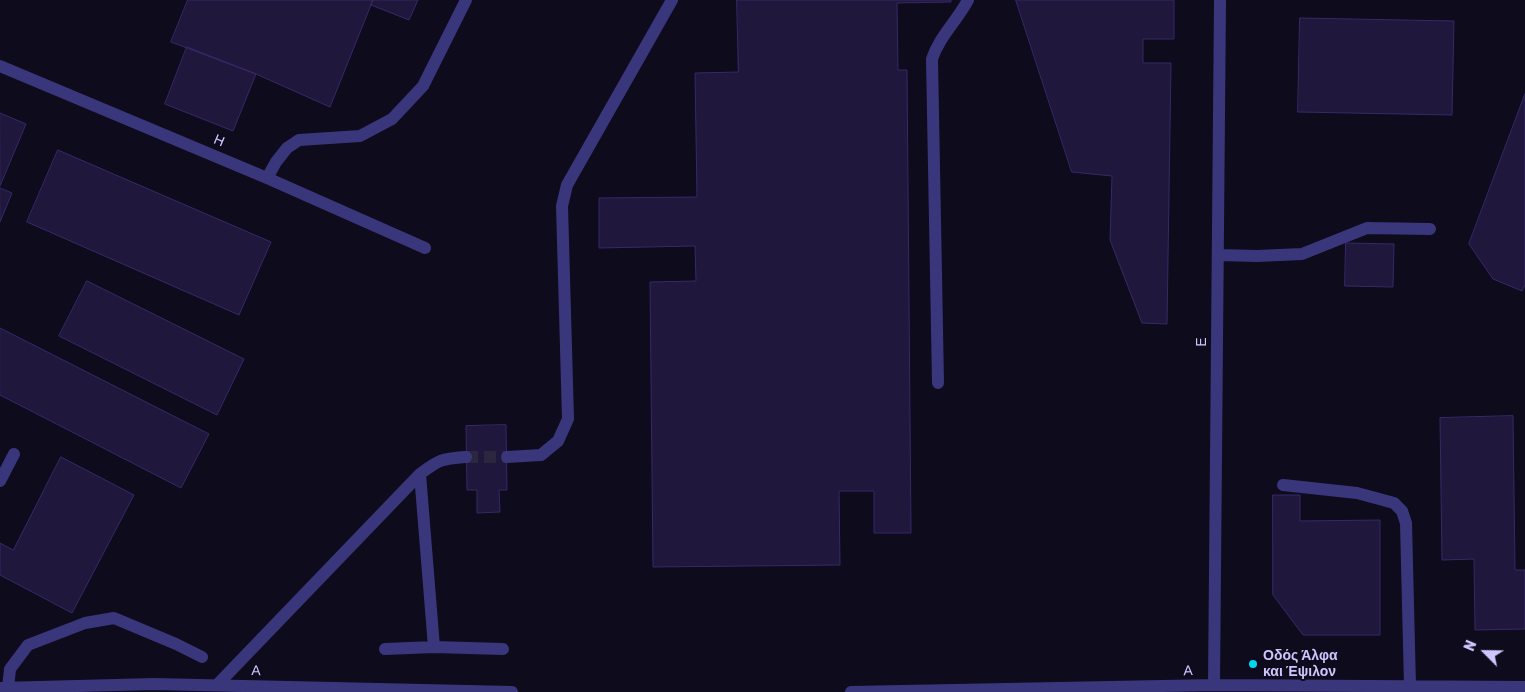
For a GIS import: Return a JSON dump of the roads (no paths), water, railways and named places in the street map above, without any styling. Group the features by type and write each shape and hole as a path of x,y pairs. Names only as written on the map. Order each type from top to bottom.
{"street":[{"path":"267,178 287,148 299,140 360,136 392,119 423,86 466,0"},
{"path":"506,457 541,455 558,441 568,419 562,206 567,185 672,0"},
{"path":"938,383 932,59 935,48 963,10 968,0"},
{"name":"Ε","path":"1214,685 1220,0"},
{"name":"Η","path":"0,66 267,178 425,248"},
{"path":"1218,256 1302,254 1367,228 1430,229"},
{"path":"0,480 14,454"},
{"path":"217,685 420,474 436,462 444,459 466,457"},
{"path":"420,474 434,647"},
{"path":"1284,485 1357,493 1394,503 1402,511 1406,523 1410,686"},
{"path":"4,688 10,669 28,645 85,623 114,618 202,657"},
{"path":"385,648 504,649"},
{"name":"Α","path":"4,688 154,684 512,692"},
{"name":"Α","path":"851,692 1139,689 1214,685 1525,687"}],"tunnel":[{"path":"466,457 507,457"}],"place":[{"name":"Οδός Άλφα και Έψιλον","path":"1253,664"}]}
